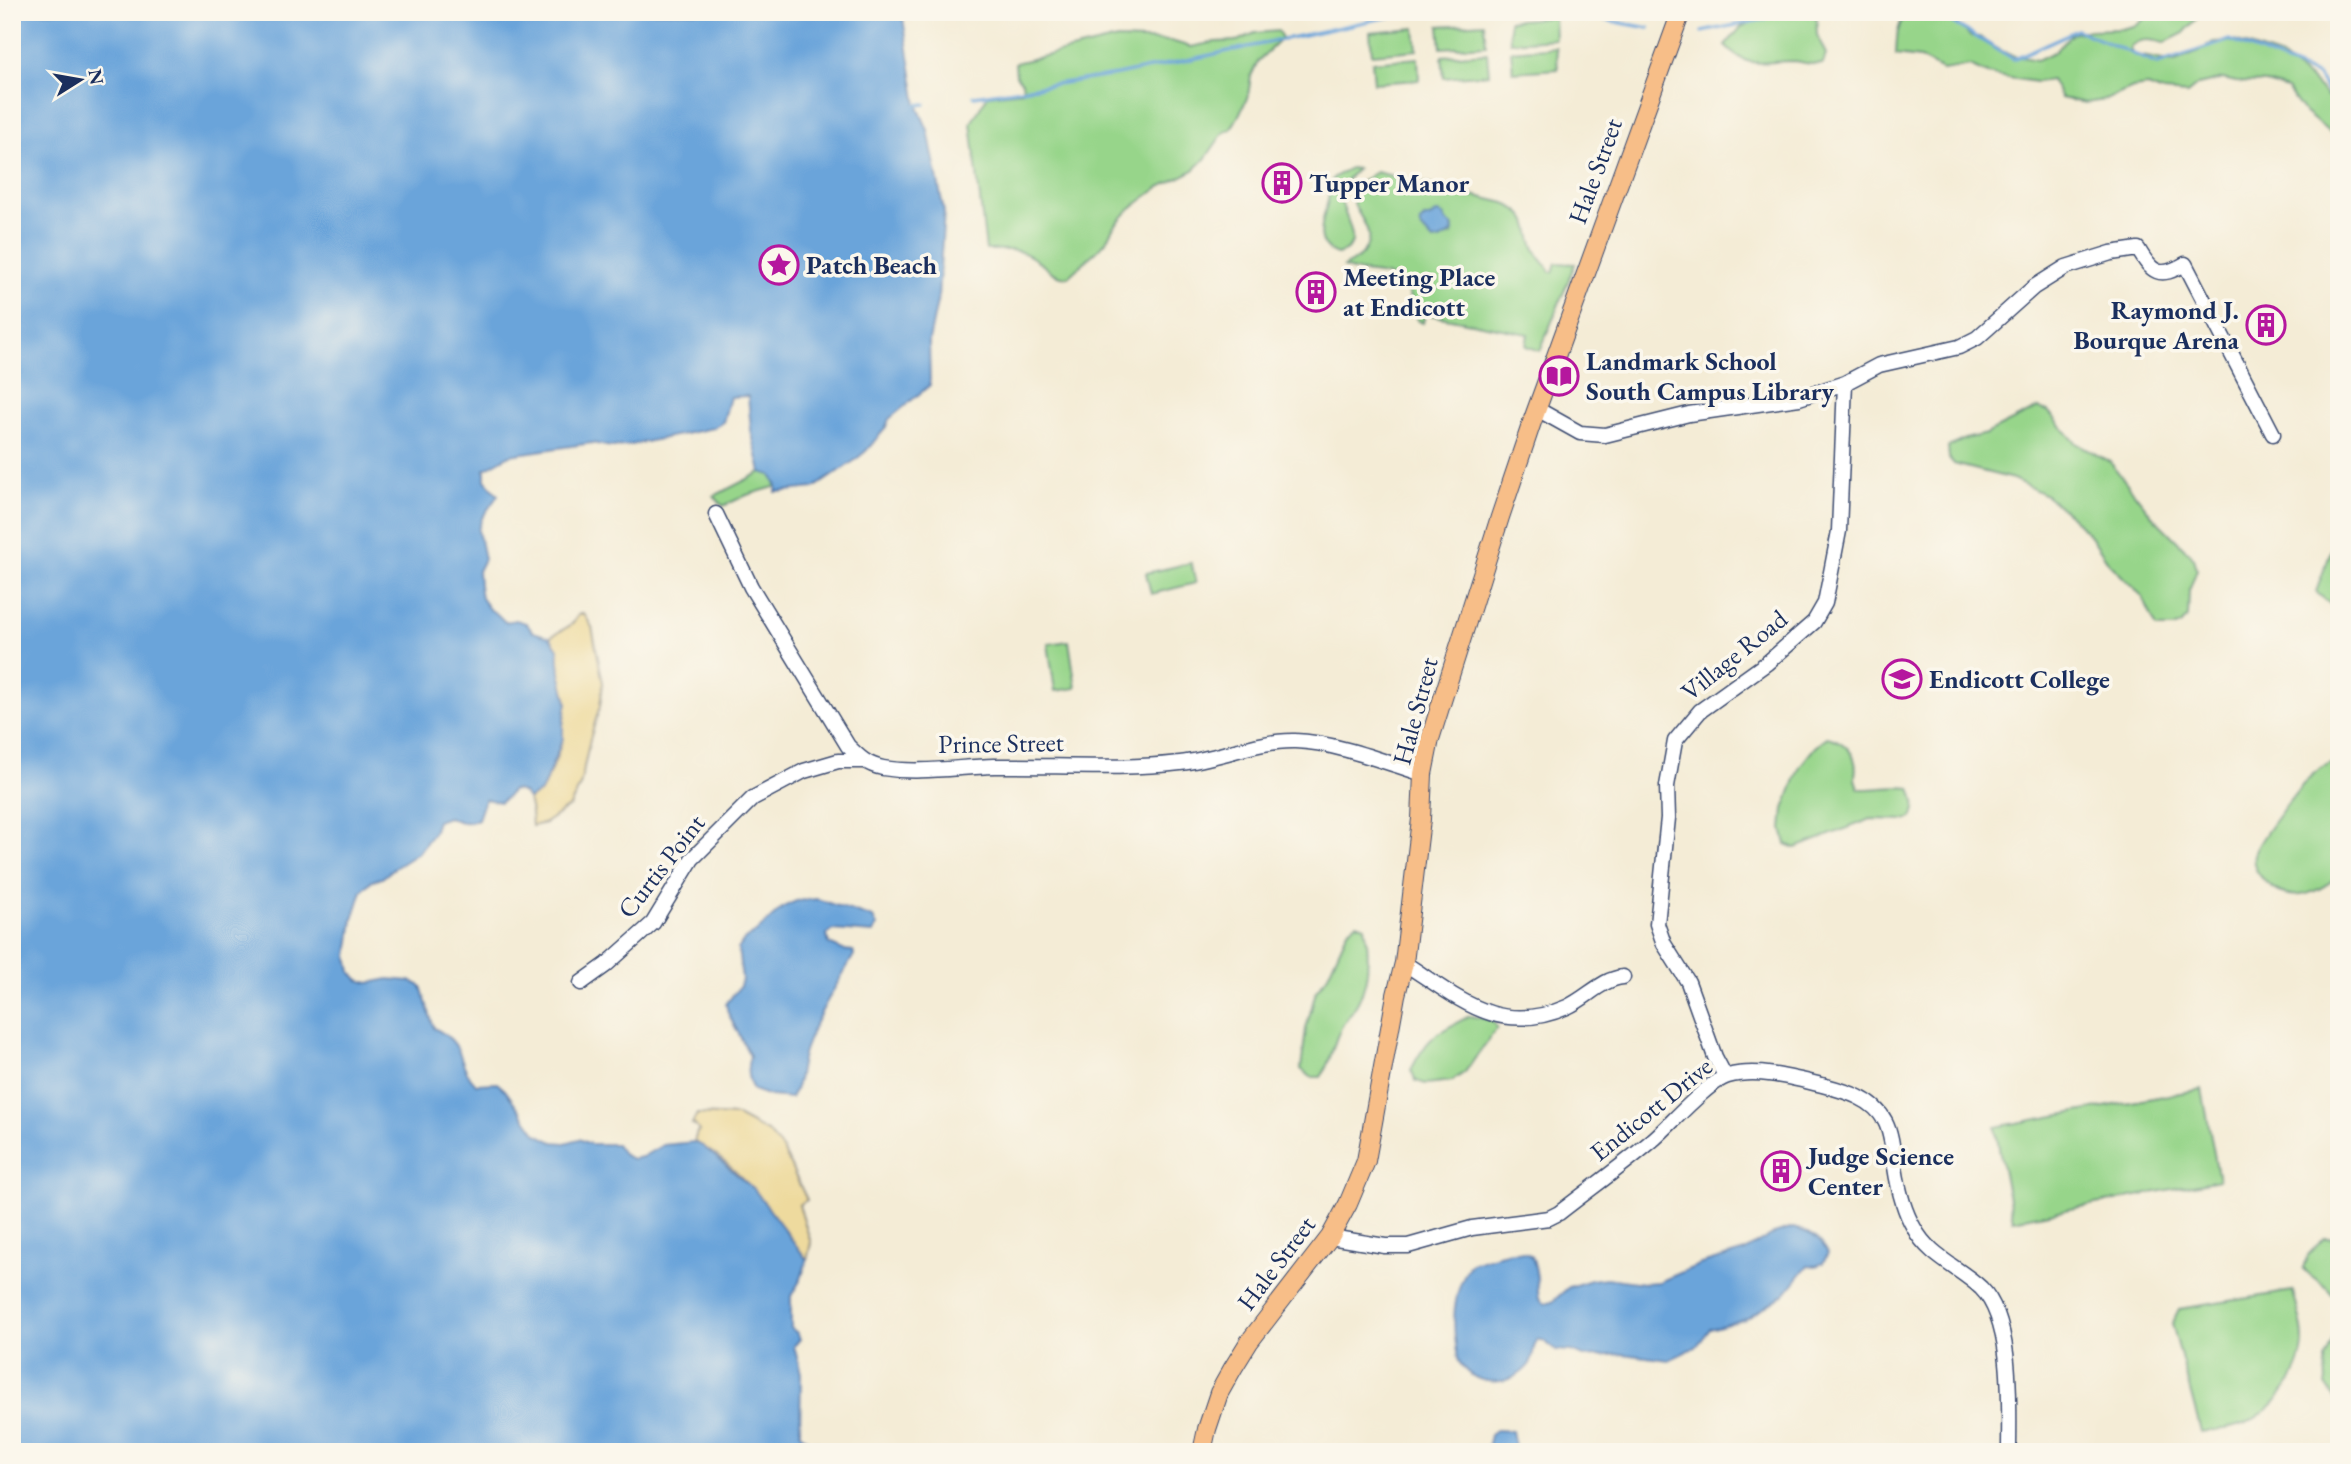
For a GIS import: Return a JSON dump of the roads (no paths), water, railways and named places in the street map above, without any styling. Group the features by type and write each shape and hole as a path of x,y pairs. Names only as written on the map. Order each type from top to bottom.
{"main road":[{"name":"Hale Street","path":"1202,1452 1219,1393 1233,1368 1265,1321 1330,1237 1349,1204 1366,1161 1404,963 1421,820 1423,774 1430,739 1537,409 1681,12"}],"street":[{"path":"1537,409 1580,433 1605,435 1689,414 1799,398 1845,383 1879,365 1959,347 1978,338 2035,287 2066,267 2111,253 2138,249 2155,272 2164,274 2185,264 2273,434"},
{"name":"Village Road","path":"1725,1076 1715,1057 1688,982 1664,944 1657,923 1668,818 1667,786 1675,741 1700,710 1767,663 1814,622 1825,603 1839,531 1845,383"},
{"path":"716,514 751,587 776,630 848,746 862,761"},
{"name":"Prince Street","path":"862,761 882,768 910,770 994,766 1148,765 1206,759 1293,741 1316,743 1423,774"},
{"name":"Curtis Point","path":"582,983 653,923 692,859 753,798 804,771 838,761 862,761"},
{"path":"1404,963 1474,1007 1497,1016 1517,1019 1566,1007 1589,996 1609,978 1623,977"},
{"name":"Endicott Drive","path":"1330,1237 1385,1246 1408,1246 1472,1228 1549,1218 1653,1140 1706,1090 1725,1076 1756,1074 1800,1080 1846,1092 1877,1110 1886,1122 1896,1172 1914,1228 1932,1252 1979,1286 1996,1310 2006,1352 2009,1452"}],"water":[{"path":"12,12 902,12 917,105 928,130 944,212 938,297 929,341 930,385 889,419 885,429 866,451 814,488 776,492 777,486 771,475 761,472 751,430 748,396 730,397 723,422 713,428 626,446 611,447 592,443 510,455 485,469 485,480 498,495 482,518 478,530 484,559 478,571 481,598 489,609 505,622 516,620 526,623 533,632 550,637 558,649 567,702 563,738 541,792 528,799 522,792 512,790 500,802 485,799 478,819 470,822 448,817 437,821 433,833 418,853 382,878 371,881 362,891 353,919 348,956 351,972 359,980 369,983 389,979 410,981 421,986 434,1028 452,1041 469,1076 476,1084 497,1083 537,1134 553,1142 565,1143 579,1139 590,1144 616,1144 624,1155 632,1159 642,1157 663,1145 694,1142 703,1146 754,1189 807,1260 801,1279 791,1296 791,1328 800,1339 794,1346 801,1373 800,1433 809,1441 818,1442 823,1452 12,1452"},
{"path":"1438,213 1452,225 1453,232 1433,241 1420,223"},
{"path":"817,899 873,918 877,926 873,933 832,930 827,935 829,944 853,951 854,955 809,1038 791,1098 770,1096 753,1090 748,1073 750,1056 726,1004 742,979 738,949 745,939 783,907 796,901"},
{"path":"1793,1228 1809,1233 1821,1243 1828,1253 1823,1263 1808,1265 1785,1294 1746,1319 1710,1329 1696,1347 1669,1360 1623,1354 1586,1357 1571,1351 1556,1350 1538,1339 1531,1362 1521,1373 1512,1378 1491,1382 1471,1375 1458,1359 1455,1309 1460,1285 1471,1263 1514,1252 1529,1255 1536,1269 1539,1299 1544,1304 1552,1302 1569,1287 1591,1280 1606,1278 1644,1283 1659,1282 1701,1264 1745,1251 1771,1235"},
{"path":"1497,1430 1512,1431 1516,1452 1486,1452 1490,1435"}],"waterway":[{"path":"974,96 1117,75 1411,12"},
{"path":"1583,12 1589,17 1649,28"},
{"path":"1702,32 1765,19 1771,12"},
{"path":"1935,12 2013,59 2077,30 2157,64 2230,40 2318,76 2339,110"},
{"path":"917,105 925,104"}],"place":[{"name":"Tupper Manor","path":"1282,183"},
{"name":"Patch Beach","path":"779,265"},
{"name":"Meeting Place at Endicott","path":"1316,292"},
{"name":"Raymond J. Bourque Arena","path":"2266,325"},
{"name":"Landmark School South Campus Library","path":"1559,376"},
{"name":"Endicott College","path":"1902,679"},
{"name":"Judge Science Center","path":"1781,1171"}]}
